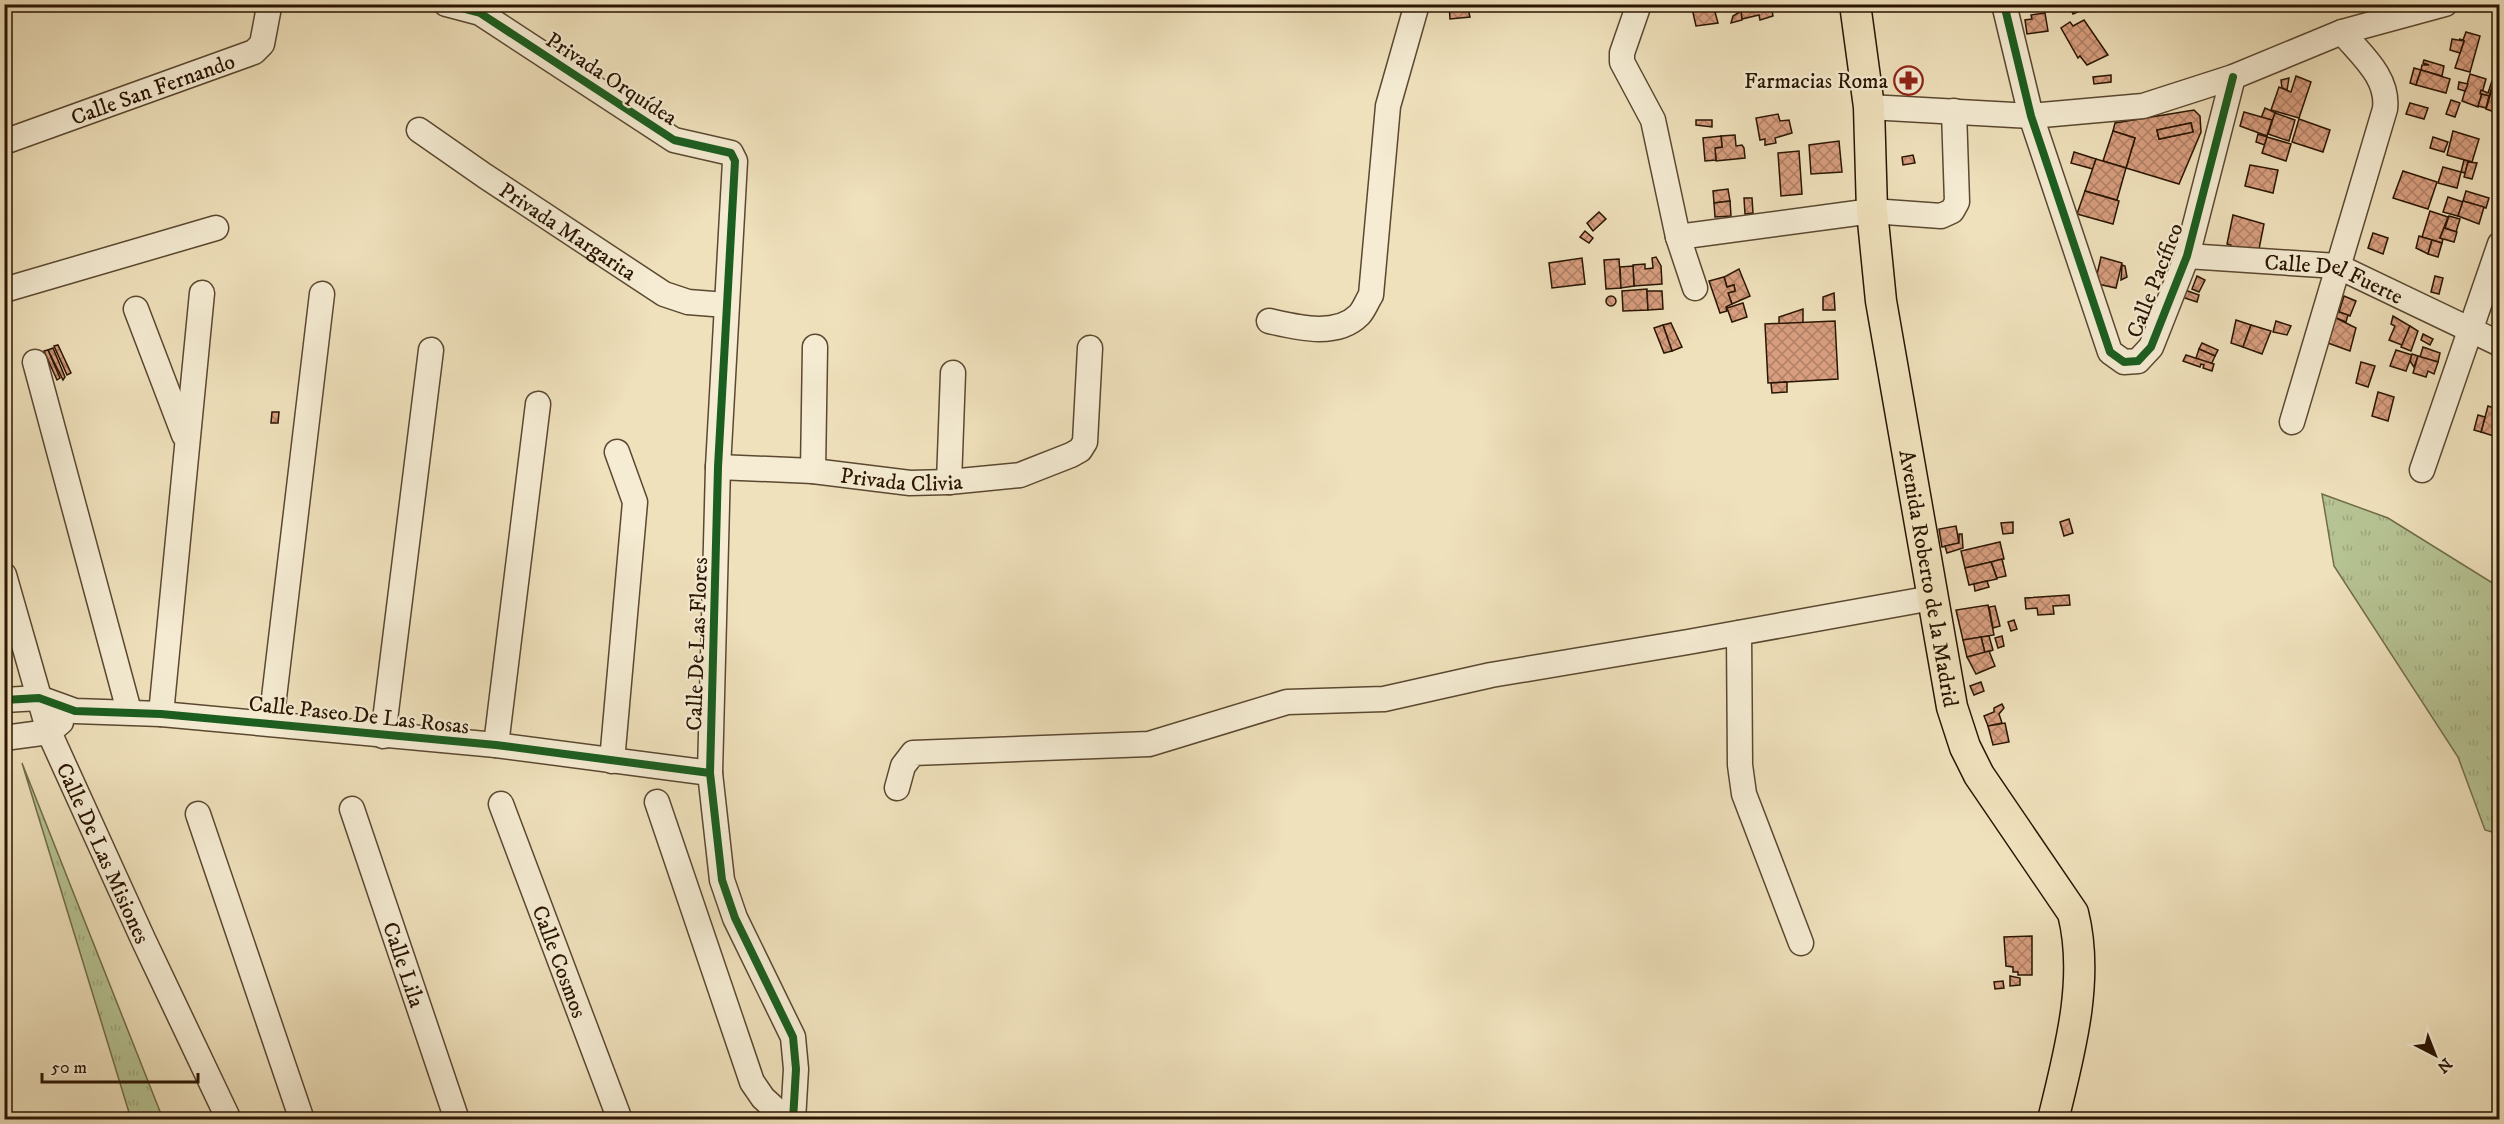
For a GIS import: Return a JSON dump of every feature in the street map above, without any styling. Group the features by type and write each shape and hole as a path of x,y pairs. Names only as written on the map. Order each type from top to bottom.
{"main road":[{"name":"Avenida Roberto de la Madrid","path":"1854,4 1869,107 1872,211 1881,301 1952,707 1965,747 1979,775 2073,913 2079,934 2080,958 2069,1053 2053,1119"}],"street":[{"name":"Privada Orquídea","path":"446,4 480,13 674,140 731,153"},
{"path":"1269,321 1305,329 1342,326 1359,315 1371,295 1388,106 1416,4"},
{"path":"1639,4 1622,53 1623,62 1653,120 1678,237 1695,288"},
{"name":"Calle Pacífico","path":"2004,4 2031,116 2110,352 2124,362 2139,361 2151,347 2187,256 2233,77"},
{"path":"1869,107 2031,116 2143,106 2233,77 2342,32 2445,4"},
{"name":"Calle San Fernando","path":"4,142 254,52 262,44 269,7"},
{"path":"2292,422 2385,108 2387,94 2383,82 2342,32"},
{"path":"1678,237 1872,211 1941,216 1952,211 1957,202 1954,111"},
{"name":"Privada Margarita","path":"419,130 484,176 664,294 688,302 726,305"},
{"name":"Calle De Las Flores","path":"731,153 735,161 718,467 710,773 722,880 735,918 793,1037 796,1069 793,1119"},
{"path":"4,290 216,228"},
{"path":"2422,470 2473,328 2499,244"},
{"name":"Calle Del Fuerte","path":"2187,256 2337,266 2473,328 2499,344"},
{"path":"161,714 202,293"},
{"path":"271,723 321,294"},
{"path":"136,309 186,440"},
{"path":"813,471 815,347"},
{"name":"Privada Clivia","path":"718,467 813,471 910,483 949,482 1020,475 1080,450 1085,442 1090,348"},
{"path":"383,736 431,350"},
{"path":"35,362 129,711"},
{"path":"949,482 953,373"},
{"path":"496,745 538,404"},
{"path":"612,761 635,502 617,452"},
{"name":"Calle De Las Misiones","path":"4,575 49,732 142,939 230,1119"},
{"path":"897,788 903,766 913,753 1149,744 1287,702 1384,699 1491,675 1932,598"},
{"path":"1739,633 1740,765 1744,794 1801,943"},
{"name":"Calle Paseo De Las Rosas","path":"4,700 39,698 75,711 129,711 496,745 710,773"},
{"path":"4,738 49,732 75,711"},
{"path":"657,802 752,1082 763,1098 787,1119"},
{"name":"Calle Cosmos","path":"501,804 620,1119"},
{"name":"Calle Lila","path":"352,809 457,1119"},
{"path":"198,814 302,1119"}],"green space":[{"path":"2322,494 2388,518 2499,587 2499,834 2485,830 2458,757 2334,566"},
{"path":"22,763 163,1119 131,1119"}],"building":[{"path":"1449,4 1467,4 1470,17 1450,19"},
{"path":"1691,4 1718,4 1719,11 1715,12 1718,23 1696,26"},
{"path":"1742,4 1766,4 1767,10 1772,10 1773,16 1760,20 1759,15 1742,19 1740,7"},
{"path":"1766,4 1783,4 1784,8 1767,10"},
{"path":"2073,4 2080,4 2082,10 2073,14 2070,7"},
{"path":"1741,11 1742,20 1731,23 1733,16"},
{"path":"2045,13 2048,31 2027,34 2025,20 2032,19 2031,15"},
{"path":"2084,20 2108,55 2087,65 2080,56 2078,58 2061,28 2070,22 2073,26"},
{"path":"2466,32 2480,36 2470,72 2455,68 2464,41 2459,39 2463,40"},
{"path":"2452,39 2464,41 2460,53 2450,50"},
{"path":"2424,60 2444,66 2442,76 2421,70 2422,65 2429,65 2423,63"},
{"path":"2414,68 2421,70 2416,85 2410,83"},
{"path":"2421,70 2450,79 2446,93 2416,85"},
{"path":"1899,74 1917,75 1916,87 1899,86"},
{"path":"2470,74 2486,79 2478,107 2462,101"},
{"path":"2111,75 2111,82 2094,84 2093,77"},
{"path":"2296,76 2311,82 2299,118 2271,110 2279,87 2291,92"},
{"path":"2289,78 2287,90 2282,88 2281,80"},
{"path":"2492,81 2494,82 2489,96 2480,94 2481,90 2488,93"},
{"path":"2459,82 2468,84 2465,91 2458,89"},
{"path":"2493,86 2500,88 2500,114 2486,109"},
{"path":"2482,94 2489,96 2486,108 2478,106"},
{"path":"2451,100 2460,103 2455,117 2446,114"},
{"path":"2410,103 2428,108 2424,119 2406,114"},
{"path":"2265,108 2276,113 2272,120 2261,118"},
{"path":"2194,110 2200,116 2201,132 2179,184 2126,168 2135,138 2113,131 2115,123","holes":["2191,123 2193,132 2159,139 2157,130"]},
{"path":"2244,112 2272,120 2267,136 2240,126"},
{"path":"2275,113 2295,120 2289,141 2268,134"},
{"path":"1778,114 1780,121 1789,120 1792,133 1775,138 1776,143 1765,145 1765,139 1760,140 1756,118"},
{"path":"2299,119 2330,130 2323,152 2292,142"},
{"path":"1696,120 1712,120 1712,127 1696,125"},
{"path":"2191,123 2193,132 2159,139 2157,130"},
{"path":"2113,131 2135,138 2126,168 2103,161"},
{"path":"2453,131 2479,139 2472,162 2447,155"},
{"path":"2258,134 2267,137 2265,145 2256,142"},
{"path":"1735,135 1736,146 1742,145 1745,158 1716,161 1715,148 1722,147 1721,136"},
{"path":"1721,136 1722,147 1715,148 1716,160 1705,161 1703,138"},
{"path":"2267,137 2291,144 2286,161 2262,153"},
{"path":"2433,137 2448,142 2444,152 2430,148"},
{"path":"1839,141 1842,172 1811,174 1809,145"},
{"path":"1799,151 1802,194 1781,196 1778,153"},
{"path":"2074,152 2096,159 2093,169 2071,163"},
{"path":"1913,155 1915,163 1903,165 1902,157"},
{"path":"2096,159 2126,168 2117,200 2085,191"},
{"path":"2464,160 2472,162 2468,162 2465,173 2461,172"},
{"path":"2468,162 2477,163 2472,179 2464,177"},
{"path":"2250,165 2278,170 2273,193 2245,186"},
{"path":"2443,167 2461,172 2457,188 2438,183"},
{"path":"2403,171 2437,182 2428,209 2393,198"},
{"path":"1728,189 1730,201 1714,203 1713,191"},
{"path":"2085,191 2119,201 2113,224 2077,214"},
{"path":"2466,191 2489,198 2486,208 2463,201"},
{"path":"2448,197 2463,202 2458,216 2443,212"},
{"path":"1744,198 1752,198 1753,213 1745,214"},
{"path":"1730,201 1731,216 1715,217 1714,203"},
{"path":"2463,201 2484,207 2479,224 2458,216"},
{"path":"2430,211 2448,217 2440,238 2443,239 2442,243 2422,237"},
{"path":"1599,212 1606,219 1593,231 1587,223"},
{"path":"2233,215 2264,224 2258,254 2230,251 2231,245 2227,244"},
{"path":"2449,216 2460,219 2456,232 2445,228"},
{"path":"2444,228 2457,232 2454,242 2440,238"},
{"path":"1585,231 1593,238 1589,243 1580,237"},
{"path":"2373,233 2388,238 2383,254 2368,248"},
{"path":"2419,236 2432,240 2428,254 2416,248"},
{"path":"2432,240 2442,243 2438,257 2428,254"},
{"path":"1656,257 1661,266 1662,284 1634,286 1633,265 1645,264 1645,269 1653,268 1652,258"},
{"path":"2101,257 2122,263 2116,288 2098,284 2096,279"},
{"path":"1582,258 1585,284 1552,288 1549,263"},
{"path":"1619,259 1621,288 1606,289 1604,260"},
{"path":"2122,265 2125,266 2127,277 2121,280"},
{"path":"1633,266 1634,286 1621,288 1620,267"},
{"path":"1739,269 1750,296 1732,304 1728,293 1735,291 1734,285 1727,287 1724,277"},
{"path":"2197,276 2205,280 2199,292 2192,289"},
{"path":"2435,276 2443,278 2439,294 2431,292"},
{"path":"1724,277 1727,287 1734,285 1735,291 1728,293 1732,304 1726,307 1727,311 1720,313 1709,281"},
{"path":"1647,289 1648,310 1623,311 1622,291"},
{"path":"2185,290 2199,295 2197,302 2182,297"},
{"path":"1647,291 1662,291 1663,309 1648,310"},
{"path":"1834,293 1835,310 1823,310 1823,297"},
{"path":"1611,296 1615,297 1615,305 1611,306 1607,305 1606,301 1607,297"},
{"path":"2344,296 2356,301 2350,316 2339,312"},
{"path":"1743,303 1747,317 1732,322 1727,308"},
{"path":"1803,309 1803,323 1779,324 1779,317"},
{"path":"2336,311 2348,315 2346,322 2334,317"},
{"path":"2393,316 2410,326 2402,345 2389,340 2395,326 2391,324"},
{"path":"2334,317 2356,328 2350,351 2325,342"},
{"path":"2236,320 2251,325 2243,347 2231,343"},
{"path":"1835,321 1838,379 1768,383 1765,324"},
{"path":"2276,321 2291,326 2287,335 2273,332"},
{"path":"1671,323 1682,347 1672,351 1663,325"},
{"path":"1663,325 1672,351 1664,353 1654,328"},
{"path":"2251,325 2271,331 2262,354 2243,347"},
{"path":"2410,326 2418,331 2411,351 2401,347"},
{"path":"2423,334 2433,339 2430,345 2421,340"},
{"path":"2202,343 2218,350 2215,356 2199,349"},
{"path":"58,345 71,373 67,375 54,346"},
{"path":"2423,347 2440,353 2438,362 2420,357"},
{"path":"53,348 65,377 63,380 48,350"},
{"path":"2199,349 2215,356 2211,365 2196,358"},
{"path":"48,350 60,378 57,380 44,351"},
{"path":"2396,350 2412,355 2406,371 2390,366"},
{"path":"2412,354 2418,356 2414,367 2410,361"},
{"path":"2186,355 2214,364 2212,371 2203,368 2204,365 2201,364 2200,367 2183,361"},
{"path":"2418,356 2438,362 2434,374 2428,371 2426,377 2413,373"},
{"path":"2361,362 2375,366 2368,387 2356,383"},
{"path":"1787,382 1787,392 1772,393 1771,383"},
{"path":"2378,392 2394,397 2388,421 2372,416"},
{"path":"2488,406 2500,410 2500,438 2481,432"},
{"path":"272,412 279,412 278,423 271,423"},
{"path":"2478,415 2485,417 2481,432 2474,430"},
{"path":"2069,519 2073,533 2064,536 2060,522"},
{"path":"2013,522 2013,533 2003,534 2001,523"},
{"path":"1956,526 1959,543 1942,547 1939,529"},
{"path":"1959,534 1962,534 1963,548 1947,553 1945,546 1959,543"},
{"path":"2000,542 2004,559 1965,568 1961,551"},
{"path":"2002,559 2006,576 1997,578 1991,562"},
{"path":"1991,562 1997,579 1969,585 1965,568"},
{"path":"1987,581 1989,587 1975,591 1974,584"},
{"path":"2069,595 2070,605 2053,606 2054,614 2038,615 2037,608 2026,609 2025,598"},
{"path":"1988,605 1994,635 1963,640 1956,610"},
{"path":"1995,606 2000,626 1993,628 1989,607"},
{"path":"2014,620 2017,629 2011,631 2008,622"},
{"path":"1989,636 1993,650 1985,653 1981,637"},
{"path":"2002,636 2004,646 1998,648 1995,638"},
{"path":"1981,637 1985,653 1967,657 1963,640"},
{"path":"1989,651 1995,666 1976,674 1967,657"},
{"path":"1981,682 1984,691 1974,695 1970,686"},
{"path":"2002,704 2004,708 1999,714 2002,723 1988,726 1984,716 1994,712 1994,708"},
{"path":"2005,723 2009,742 1993,745 1988,726"},
{"path":"2032,936 2032,975 2018,975 2018,972 2013,972 2013,967 2006,966 2004,937"},
{"path":"2010,976 2020,978 2020,985 2010,986"},
{"path":"2003,981 2004,988 1995,989 1994,982"}],"cycle path":[{"path":"446,4 480,13 674,140 731,153 735,161 718,467 710,773 722,880 735,918 793,1037 796,1069 793,1120"},
{"path":"2004,4 2031,116 2110,352 2124,362 2138,361 2151,347 2187,256 2233,77"},
{"path":"4,700 39,698 75,711 161,714 496,745 710,773"}],"place":[{"name":"Farmacias Roma","path":"1909,80"}]}
